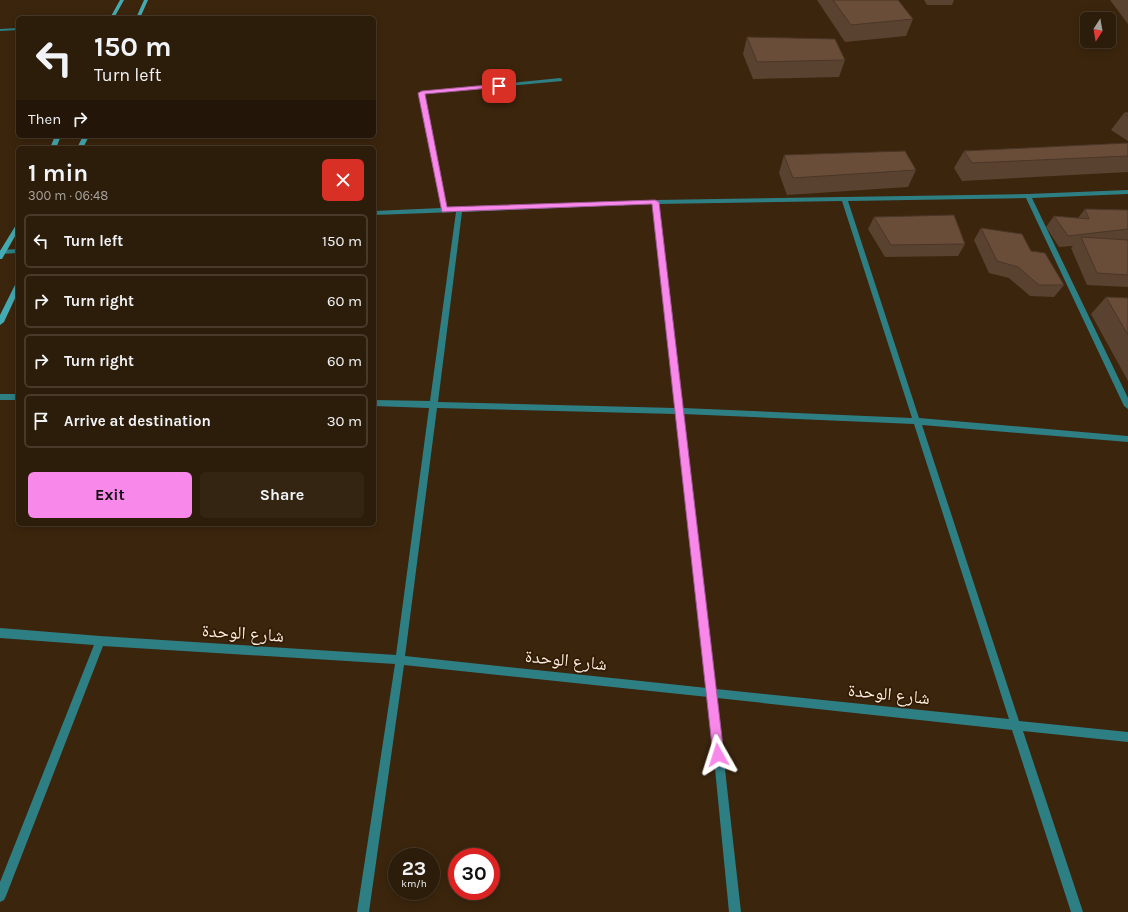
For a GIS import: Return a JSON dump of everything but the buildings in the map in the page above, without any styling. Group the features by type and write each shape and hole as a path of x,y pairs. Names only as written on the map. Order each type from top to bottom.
{"main road":[{"path":"113,16 122,0"},
{"path":"139,16 146,0"},
{"path":"1,254 16,229"},
{"path":"0,322 16,289"}],"street":[{"path":"0,30 16,29"},
{"path":"444,210 422,93 560,80"},
{"path":"376,213 655,202 1028,196 1128,192"},
{"path":"1028,196 1128,406"},
{"path":"844,199 1077,912"},
{"path":"655,202 712,693 735,912"},
{"path":"363,912 400,660 460,210"},
{"path":"1,254 16,251"},
{"path":"0,397 16,397"},
{"path":"376,403 680,411 917,422 1128,439"},
{"name":"شارع الوحدة","path":"0,632 100,642 400,660 1128,737"},
{"path":"0,896 100,642"}],"route":[{"path":"499,86 422,93 444,210 655,202 718,755"}]}
